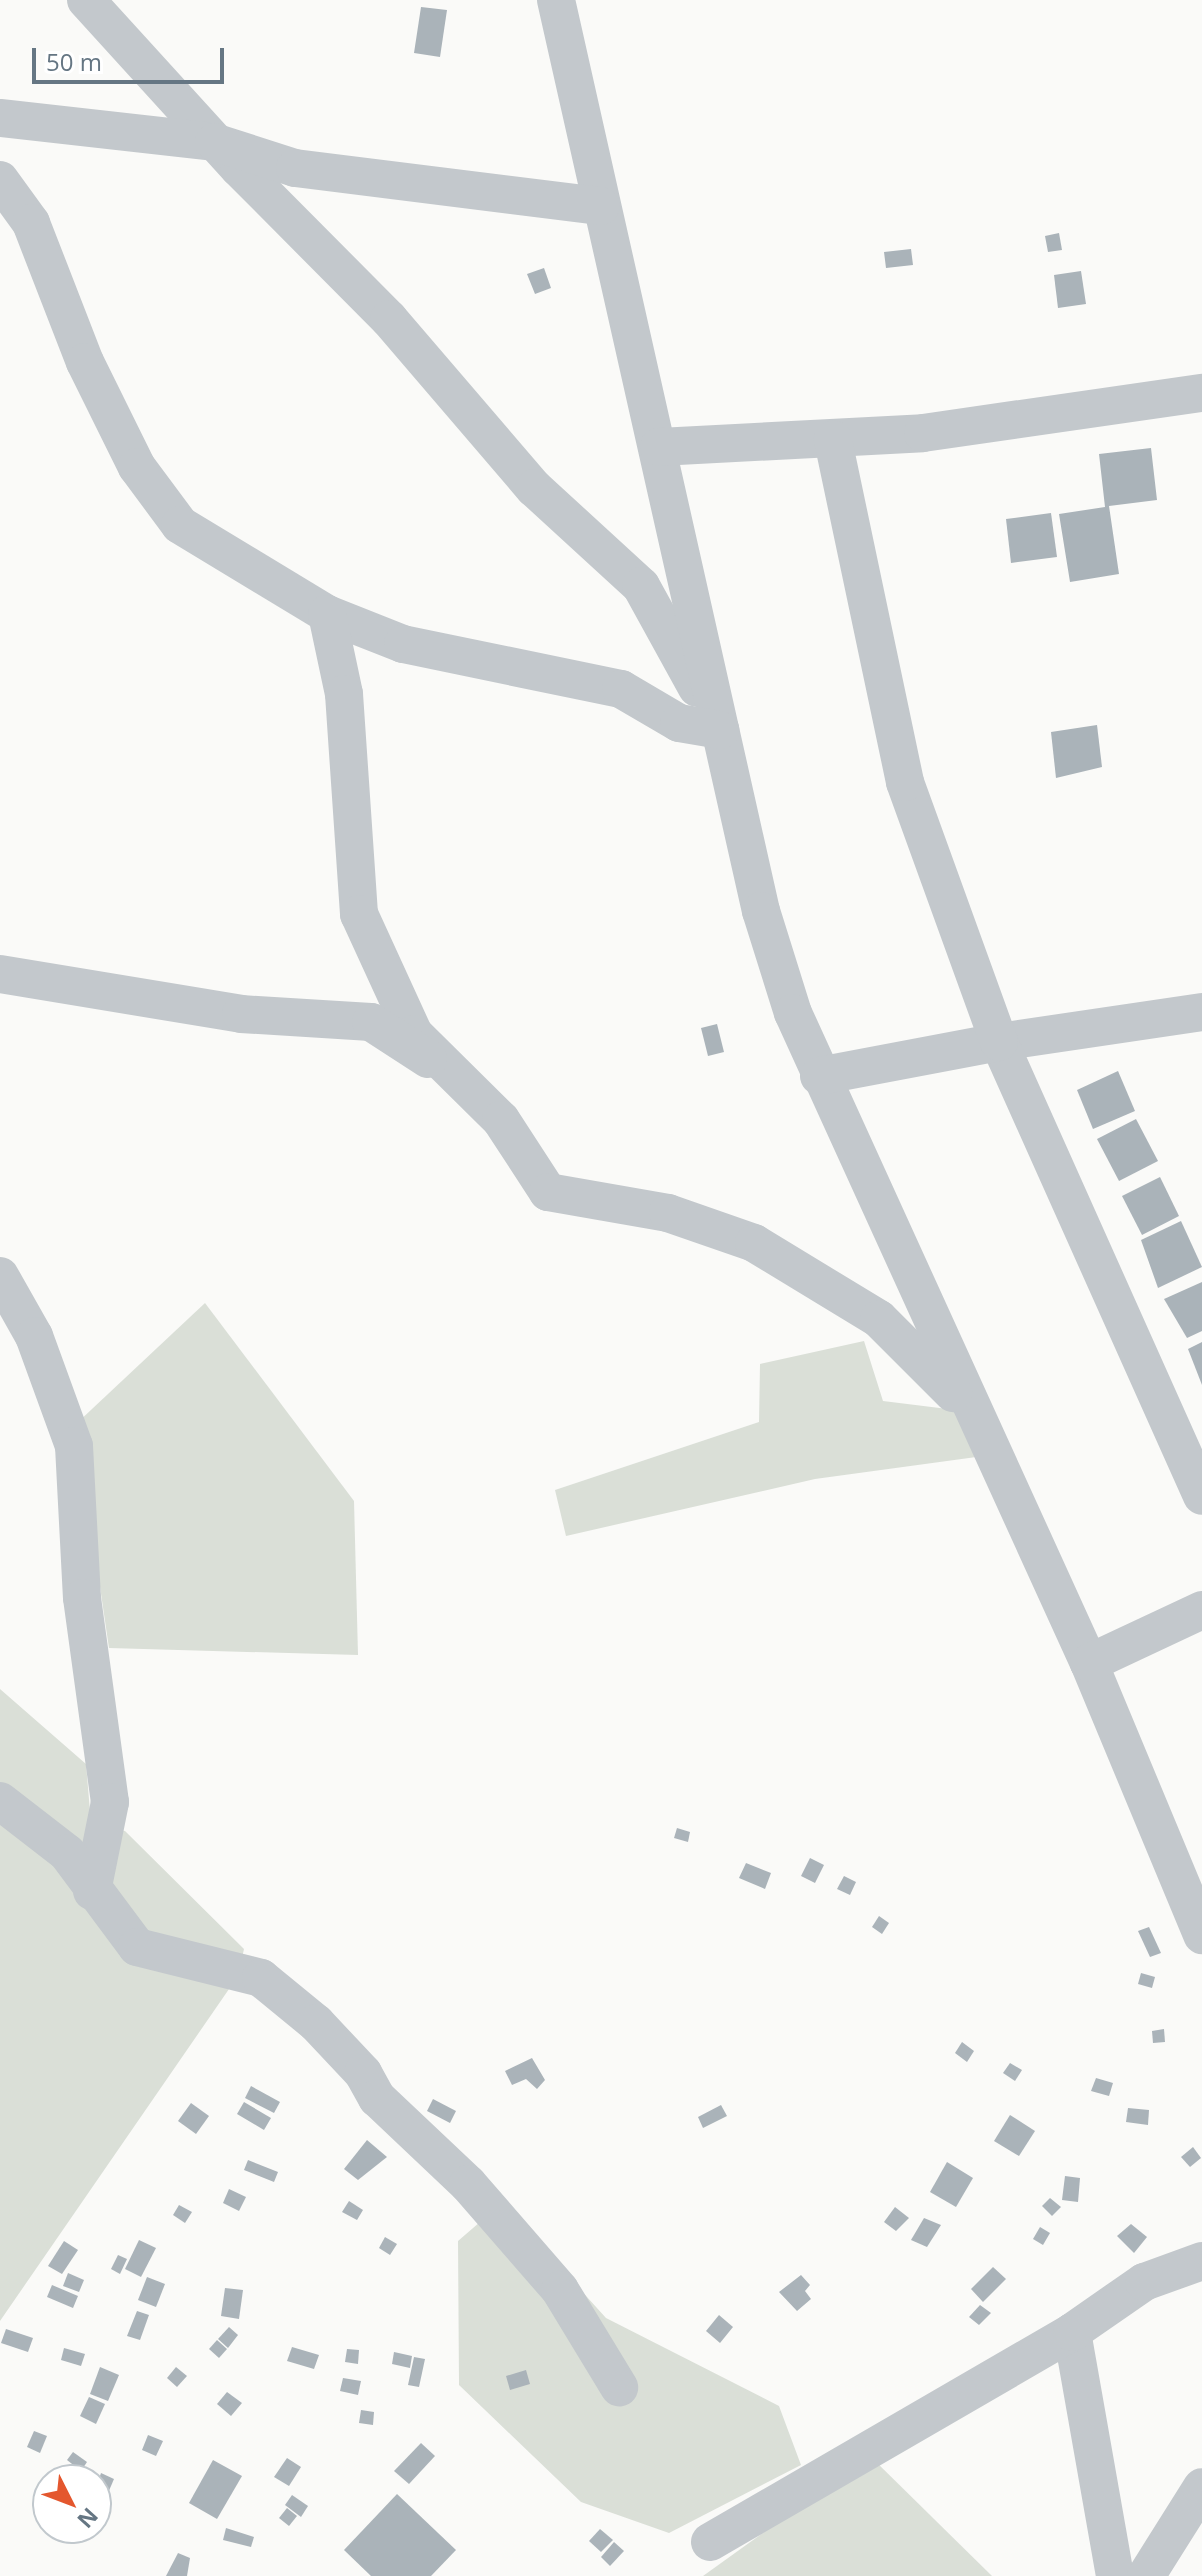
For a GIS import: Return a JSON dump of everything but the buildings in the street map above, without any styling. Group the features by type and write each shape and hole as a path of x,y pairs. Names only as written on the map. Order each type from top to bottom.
{"street":[{"path":"86,0 214,142 389,319 534,488 641,586 720,730"},
{"path":"556,0 761,911 819,1076 1089,1663 1202,1935"},
{"path":"0,118 214,142 295,168 601,206"},
{"path":"0,180 31,223 85,362 137,467 180,525 327,614 403,644 621,689 679,723 720,730"},
{"path":"659,447 923,433 1202,393"},
{"path":"833,439 905,782 999,1042 1202,1496"},
{"path":"327,614 344,694 359,914 414,1034 501,1120 548,1192 668,1213 767,1249 879,1319 972,1412"},
{"path":"0,974 241,1014 371,1022 467,1085"},
{"path":"819,1076 999,1042 1202,1012"},
{"path":"0,1276 34,1336 74,1446 82,1598 110,1802 92,1891"},
{"path":"1089,1663 1202,1610"},
{"path":"0,1801 67,1853 92,1891 137,1947 261,1978 316,2023 363,2073 377,2098 468,2184 560,2290 619,2387"},
{"path":"710,2542 1072,2332 1144,2282 1202,2261"},
{"path":"1072,2332 1115,2576"},
{"path":"1146,2576 1202,2487"}],"shaded area":[{"path":"205,1303 354,1501 358,1655 109,1648 76,1424"},
{"path":"864,1341 883,1401 972,1412 991,1455 815,1479 566,1536 555,1490 759,1422 760,1364"},
{"path":"0,1689 86,1764 91,1823 125,1831 244,1949 238,1976 0,2321"},
{"path":"502,2203 606,2318 779,2406 801,2465 669,2533 581,2502 459,2385 458,2241"},
{"path":"870,2456 992,2576 703,2576"}]}
